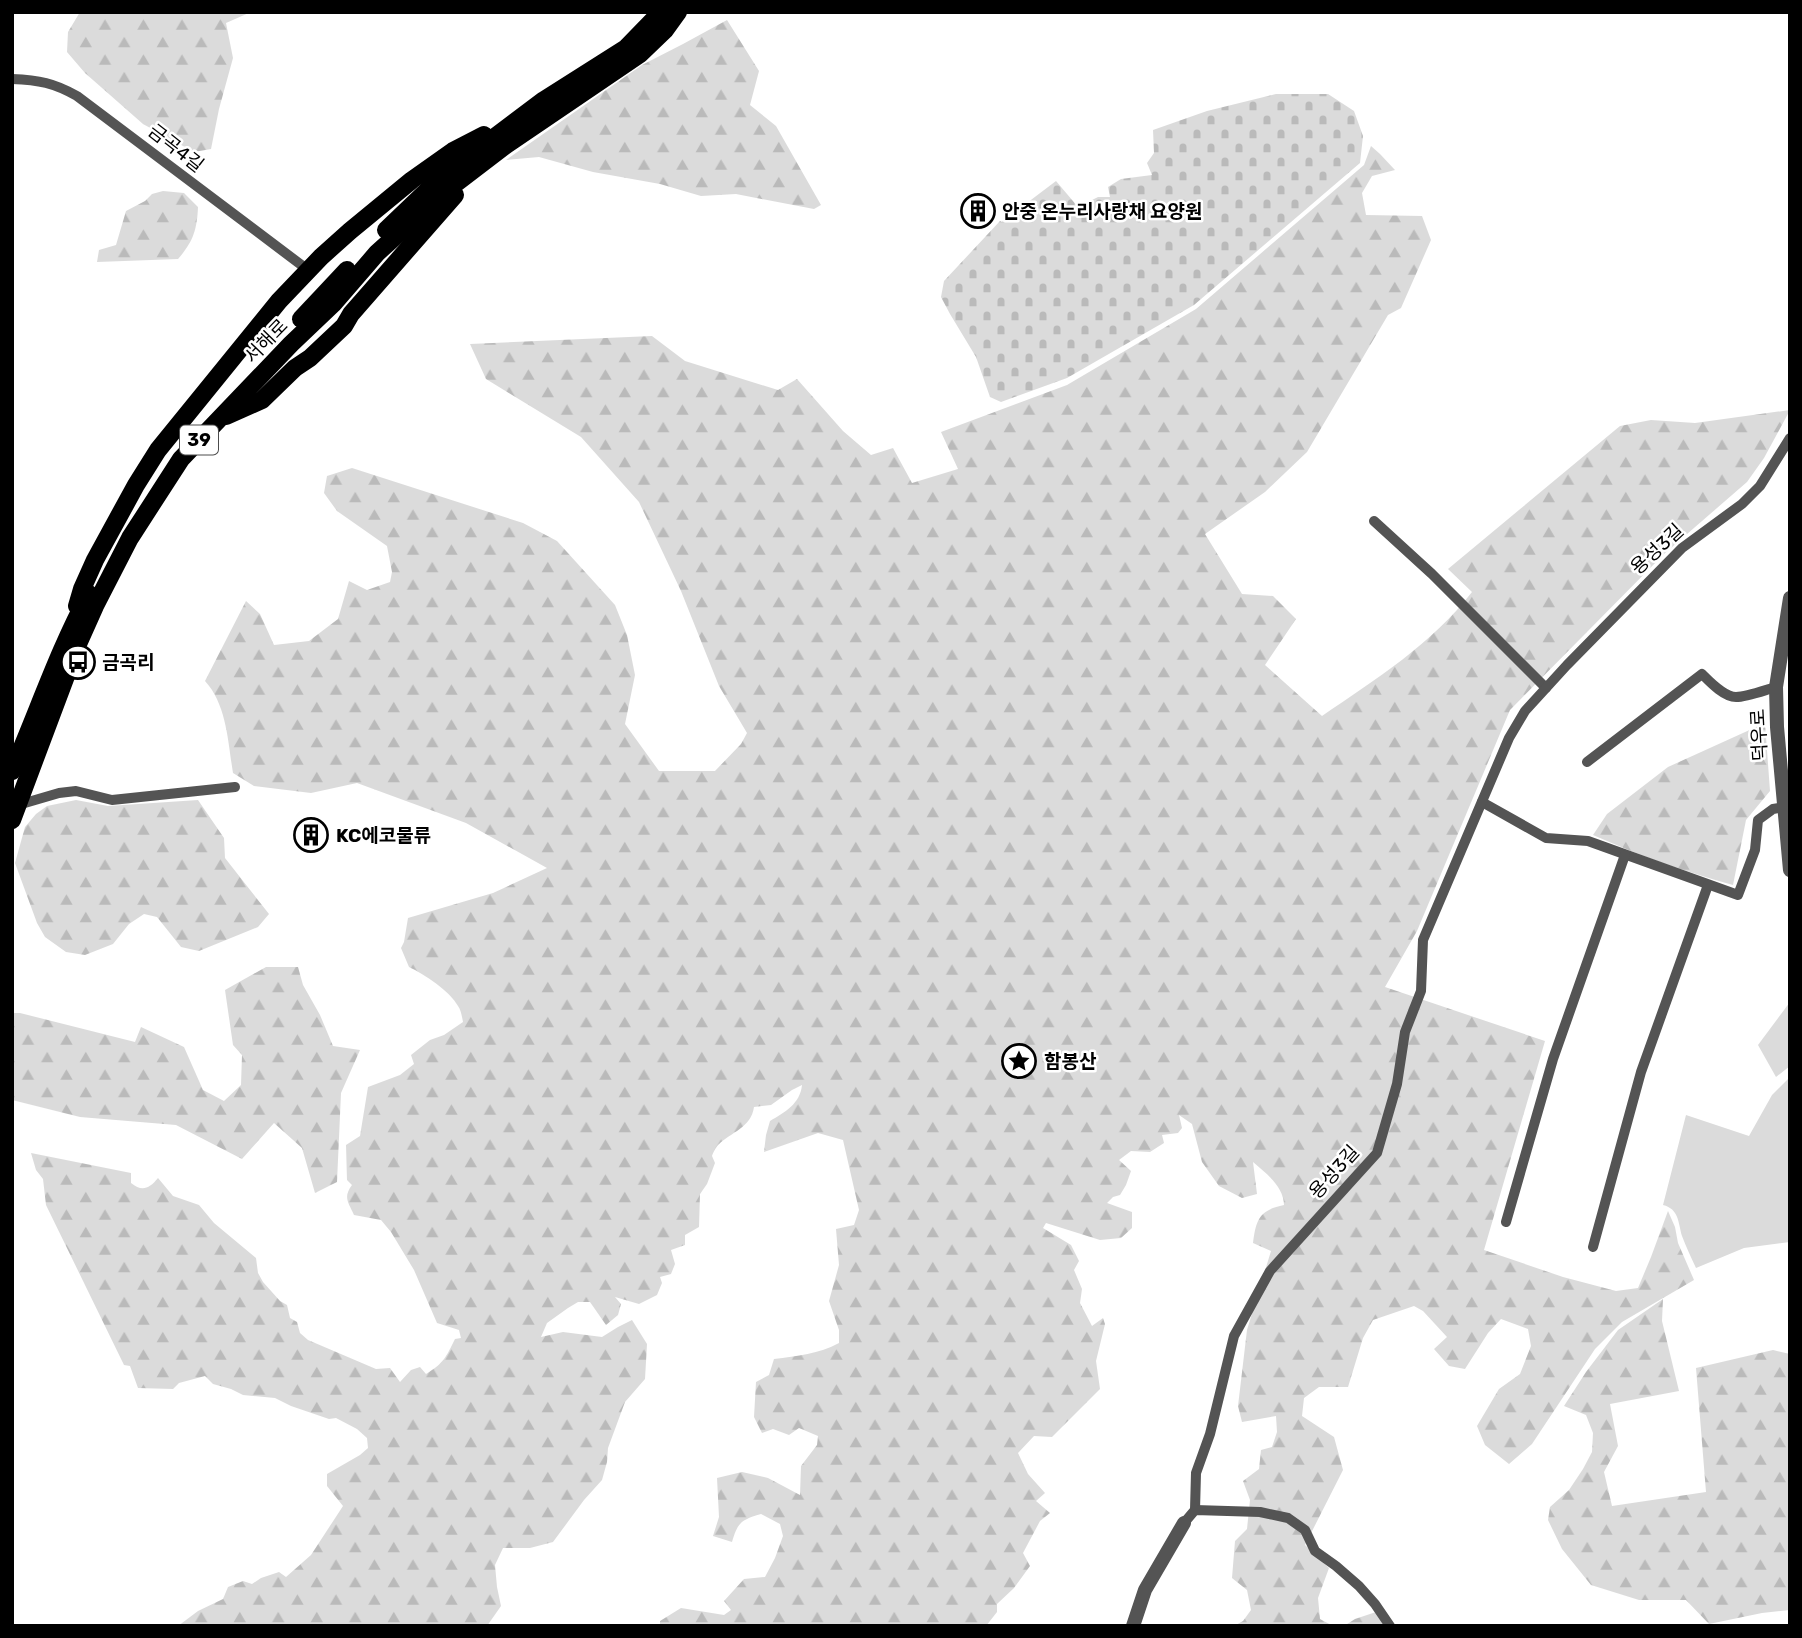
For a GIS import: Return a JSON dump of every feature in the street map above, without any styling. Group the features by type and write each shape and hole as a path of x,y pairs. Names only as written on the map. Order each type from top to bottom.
{"main road":[{"name":"서해로","path":"12,771 73,623 127,524 174,454 211,410 432,186 544,100 626,48 661,12"},
{"name":"서해로","path":"15,812 78,644 130,538 181,459 377,254 447,190 506,145 640,54 665,30 678,12"},
{"path":"73,623 82,589 95,560 158,450 279,301 352,229 412,180 453,151 513,124"},
{"path":"219,419 262,400 344,326 351,314 480,166"}],"street":[{"name":"금곡4길","path":"12,79 37,80 61,87 78,96 308,270"},
{"name":"용성3길","path":"1195,1510 1196,1473 1210,1434 1234,1336 1270,1271 1377,1153 1397,1084 1405,1032 1421,991 1423,940 1509,738 1525,711 1682,548 1742,504 1760,486 1790,438"},
{"path":"1374,521 1432,574 1546,688"},
{"name":"덕우로","path":"1790,598 1776,688 1790,870"},
{"path":"1587,762 1702,674 1735,698 1776,688"},
{"name":"서해로","path":"15,812 59,793 76,791 112,800 235,787"},
{"path":"1482,802 1546,838 1588,841 1738,895 1755,850 1758,820 1773,809 1784,807"},
{"path":"1506,1222 1553,1059 1625,855"},
{"path":"1593,1247 1641,1072 1708,885"},
{"path":"1133,1626 1145,1590 1184,1523 1195,1510 1260,1512 1288,1518 1305,1530 1315,1551 1359,1586 1390,1626"}],"green space":[{"path":"80,12 251,12 226,23 233,58 211,149 194,152 143,124 85,73 67,52 68,32"},
{"path":"727,20 759,71 750,105 776,126 821,205 814,209 736,194 701,196 539,157 506,160 642,65"},
{"path":"1276,94 1328,94 1354,111 1363,136 1360,163 1194,305 1067,378 1001,402 990,397 976,357 941,297 944,281 1000,221 1056,181 1078,207 1098,197 1110,197 1108,187 1121,179 1152,175 1147,163 1154,153 1153,130 1207,111"},
{"path":"1371,146 1395,170 1372,176 1362,193 1366,215 1422,216 1431,240 1401,308 1388,315 1307,452 1265,492 1205,534 1242,594 1273,596 1296,619 1265,665 1322,716 1402,660 1439,628 1472,592 1448,569 1620,426 1651,420 1695,423 1790,410 1764,458 1747,482 1664,554 1510,710 1417,931 1385,987 1545,1041 1484,1250 1563,1277 1616,1291 1638,1288 1668,1211 1694,1280 1622,1322 1595,1349 1532,1444 1509,1464 1485,1445 1477,1426 1499,1389 1520,1374 1531,1346 1528,1329 1501,1319 1488,1333 1465,1369 1449,1366 1434,1349 1447,1337 1423,1311 1414,1306 1373,1320 1363,1338 1348,1387 1319,1387 1304,1398 1302,1416 1334,1437 1343,1470 1305,1545 1329,1568 1318,1598 1320,1619 1333,1626 1234,1626 1243,1621 1251,1610 1247,1590 1232,1578 1235,1541 1247,1529 1250,1500 1243,1481 1259,1469 1261,1450 1272,1447 1277,1432 1276,1416 1242,1422 1238,1406 1247,1330 1271,1251 1253,1243 1260,1217 1269,1210 1284,1205 1278,1186 1253,1162 1257,1194 1242,1198 1219,1186 1202,1162 1192,1124 1179,1115 1182,1128 1178,1133 1162,1135 1164,1143 1150,1152 1131,1151 1119,1160 1131,1171 1120,1195 1107,1203 1132,1212 1132,1228 1121,1238 1100,1240 1046,1223 1043,1228 1071,1245 1079,1261 1074,1270 1082,1289 1080,1303 1092,1326 1103,1318 1105,1324 1096,1361 1100,1389 1052,1437 1034,1436 1018,1453 1028,1474 1045,1493 1036,1501 1050,1513 1040,1521 1023,1553 1030,1566 1014,1588 997,1604 997,1612 986,1626 660,1626 660,1621 681,1608 724,1615 731,1610 724,1601 744,1579 765,1577 775,1558 783,1536 780,1524 761,1514 741,1523 732,1542 713,1536 719,1517 717,1478 742,1472 768,1478 800,1495 801,1466 817,1445 818,1436 799,1428 789,1435 773,1429 762,1433 754,1417 756,1382 769,1375 774,1359 816,1352 839,1343 839,1330 829,1301 839,1265 836,1229 854,1225 859,1210 843,1140 818,1133 764,1152 770,1121 795,1102 802,1085 771,1105 754,1107 745,1125 716,1147 712,1156 715,1163 700,1194 699,1227 685,1235 685,1245 671,1250 675,1264 671,1274 660,1277 662,1283 657,1295 639,1304 615,1297 621,1304 618,1315 606,1325 590,1302 578,1302 547,1323 541,1337 563,1332 602,1337 632,1320 647,1344 645,1379 625,1402 608,1448 602,1480 553,1542 530,1548 503,1548 495,1565 501,1606 487,1626 178,1626 198,1611 223,1599 228,1587 243,1581 252,1584 279,1572 286,1577 311,1555 343,1506 327,1486 327,1474 368,1448 367,1438 357,1429 336,1418 329,1419 275,1398 243,1395 213,1384 205,1376 179,1383 173,1389 138,1388 130,1366 124,1365 46,1205 43,1179 36,1170 31,1153 131,1173 131,1183 142,1188 152,1185 158,1178 173,1196 199,1205 214,1223 256,1258 258,1273 263,1282 287,1305 290,1318 297,1322 300,1333 308,1340 376,1369 390,1368 400,1382 411,1370 420,1367 426,1374 444,1359 455,1339 461,1338 459,1330 437,1323 414,1270 381,1220 354,1215 347,1200 352,1185 347,1180 346,1145 360,1136 368,1087 400,1075 414,1064 411,1055 430,1040 444,1035 463,1022 454,1000 429,978 409,967 401,948 408,918 493,893 547,868 466,823 357,783 311,793 254,786 233,773 222,713 205,681 246,601 260,614 274,645 309,641 338,619 349,581 367,590 390,582 392,572 387,546 337,511 324,493 327,476 352,468 523,523 557,541 615,605 627,635 635,675 625,724 659,771 715,771 741,744 747,733 719,686 681,591 639,502 581,437 486,379 470,344 652,336 685,361 778,390 797,379 843,431 871,455 893,448 912,483 958,469 941,432 1067,385 1196,309 1364,165"},
{"path":"163,191 184,193 198,207 193,235 178,259 97,262 99,250 116,245 126,211 152,194"},
{"path":"1765,723 1770,791 1746,820 1733,885 1662,863 1593,835 1607,814 1668,767"},
{"path":"76,800 108,806 198,800 224,838 225,858 269,914 258,927 199,951 181,947 157,917 144,914 129,924 113,944 85,955 66,952 45,937 37,923 15,863 25,827 36,814 47,806"},
{"path":"266,967 298,967 303,985 333,1046 360,1050 341,1093 337,1182 315,1193 302,1148 274,1123 242,1159 176,1125 80,1117 12,1100 12,1013 20,1013 135,1042 141,1027 184,1047 203,1090 224,1101 241,1085 242,1055 233,1045 225,990"},
{"path":"1790,1002 1790,1066 1776,1077 1758,1045"},
{"path":"1790,1077 1790,1242 1744,1248 1696,1268 1675,1213 1663,1205 1686,1115 1749,1136 1772,1095"},
{"path":"1663,1299 1662,1321 1679,1391 1610,1404 1618,1446 1604,1472 1612,1506 1706,1492 1696,1368 1773,1350 1790,1354 1790,1610 1709,1624 1686,1600 1639,1600 1591,1585 1562,1549 1548,1520 1550,1507 1569,1490 1592,1452 1593,1433 1586,1415 1564,1406 1618,1330"},
{"path":"1376,1612 1384,1626 1344,1626 1355,1619"}],"place":[{"name":"안중 온누리사랑채 요양원","path":"978,211"},
{"name":"금곡리","path":"78,662"},
{"name":"KC에코물류","path":"311,835"},
{"name":"함봉산","path":"1019,1061"}]}
